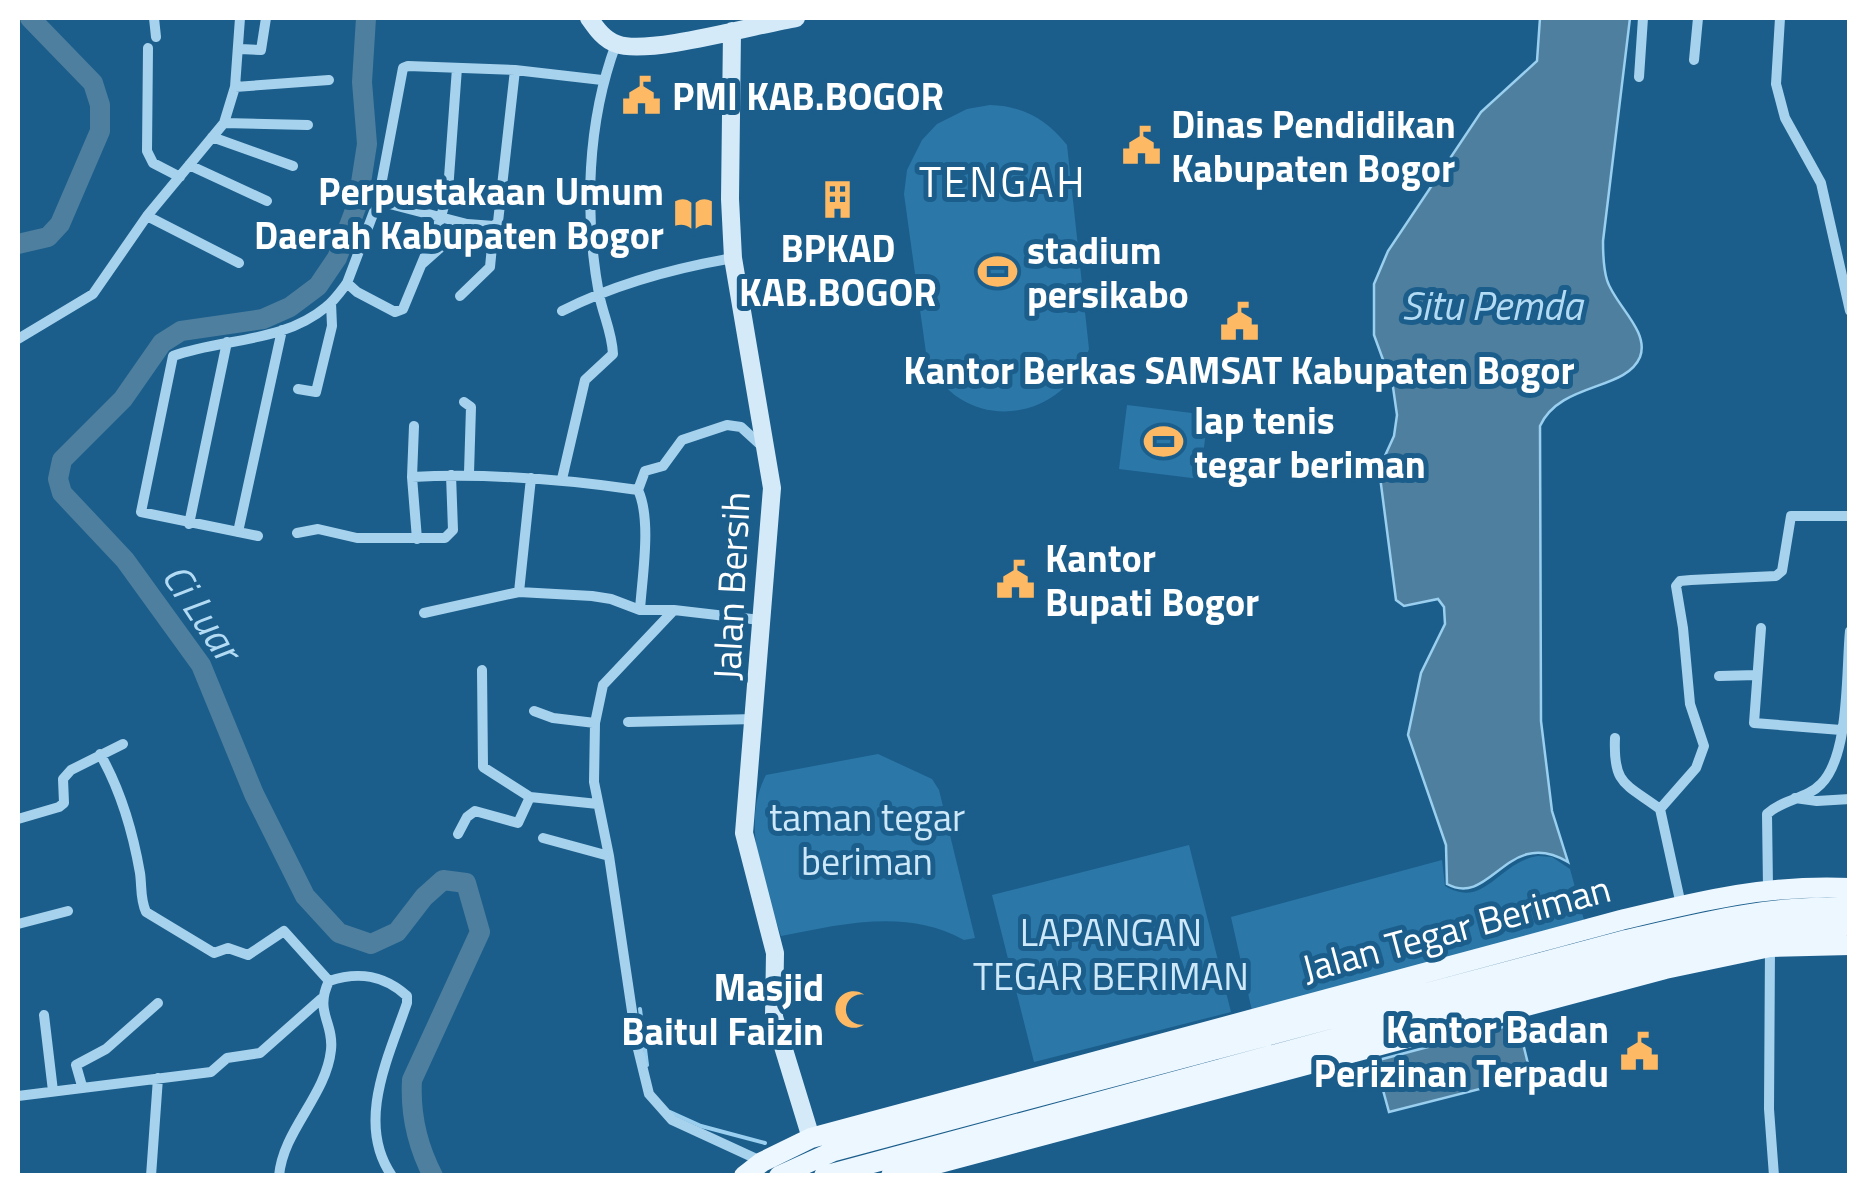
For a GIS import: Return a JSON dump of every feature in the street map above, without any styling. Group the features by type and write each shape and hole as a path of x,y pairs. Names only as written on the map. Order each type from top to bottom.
{"main road":[{"name":"Jalan Tegar Beriman","path":"896,1175 1355,1042 1453,996 1681,905 1768,888 1850,888"},
{"name":"Jalan Tegar Beriman","path":"770,1168 811,1138 1623,930 1743,913 1822,906 1850,908"},
{"name":"Jalan Tegar Beriman","path":"744,1176 1453,996 1743,933 1799,925 1850,925"},
{"name":"Jalan Tegar Beriman","path":"824,1176 1355,1042 1664,969 1770,947 1850,945"}],"street":[{"path":"154,18 156,38"},
{"path":"18,339 93,294 146,216 224,123 235,87 240,18"},
{"path":"240,49 261,50 266,18"},
{"path":"589,18 604,37 629,47 668,43 762,20 796,18"},
{"path":"1639,77 1643,18"},
{"path":"1694,60 1698,18"},
{"path":"1780,18 1776,84 1786,118 1821,183 1850,311"},
{"name":"Jalan Bersih","path":"721,28 733,258 772,488 744,832 774,953 774,1017 811,1138"},
{"path":"562,479 585,380 613,354 588,210 602,80 616,44"},
{"path":"148,48 148,151 153,163 180,177"},
{"path":"258,536 142,512 173,356 202,345 282,330 326,308 348,283 378,202 403,68 516,70 602,80"},
{"path":"348,283 390,311 400,312 441,217 448,191 458,68"},
{"path":"460,296 490,267 516,70"},
{"path":"235,87 329,80"},
{"path":"224,123 308,124"},
{"path":"212,136 293,166"},
{"path":"190,165 267,201"},
{"path":"378,202 466,224 494,226"},
{"path":"146,216 239,262"},
{"path":"418,268 466,224"},
{"path":"562,312 589,298 670,270 733,258"},
{"path":"298,390 316,392 332,326 331,302"},
{"path":"238,532 282,330"},
{"path":"189,524 227,342"},
{"path":"464,402 471,407 469,473"},
{"path":"640,610 644,557 643,501 638,490 645,471 663,466 682,440 728,425 740,427 764,448"},
{"path":"414,426 412,477 417,538"},
{"path":"412,477 469,473 562,479 638,490"},
{"path":"297,532 318,528 357,538 445,538 451,535 451,475"},
{"path":"519,592 531,478"},
{"path":"1660,810 1696,768 1704,746 1690,704 1676,586 1680,581 1776,576 1782,571 1791,516 1850,516"},
{"path":"424,613 519,592 611,599 640,610 760,620"},
{"path":"680,611 603,684 593,760 598,804 649,1094 672,1120 770,1168"},
{"path":"1761,628 1754,722 1841,730"},
{"path":"1768,888 1766,814 1778,803 1814,790 1825,781 1837,758 1850,630"},
{"path":"482,670 483,767 530,798 598,804"},
{"path":"1719,676 1757,675"},
{"path":"534,711 554,718 596,723"},
{"path":"628,722 756,718"},
{"path":"1616,738 1614,768 1622,780 1660,810 1681,905"},
{"path":"18,819 60,807 64,803 64,779 71,770 123,744"},
{"path":"100,754 125,815 146,912 214,953 228,948 248,955 284,931 329,981"},
{"path":"458,834 475,811 518,823 530,798"},
{"path":"1794,798 1850,800"},
{"path":"543,838 609,856"},
{"path":"18,924 68,911"},
{"path":"1770,947 1769,1110 1774,1176"},
{"path":"18,1096 210,1072 227,1058 260,1053 321,999 329,981 376,976 391,982 407,996 408,1003 377,1089 376,1132 392,1176"},
{"path":"280,1176 281,1155 316,1090 331,1052 321,999"},
{"path":"82,1086 76,1065 106,1049 158,1004"},
{"path":"44,1014 53,1091"},
{"path":"151,1176 158,1078"}],"green space":[{"name":"stadium persikabo","path":"990,105 1033,116 1067,145 1089,349 1076,374 1057,393 1035,406 1011,411 987,410 963,401 943,384 927,360 904,194 907,170 922,140 937,124 967,109"},
{"name":"lap tenis tegar beriman","path":"1127,405 1208,415 1200,479 1119,469"},
{"name":"taman tegar beriman","path":"878,754 932,779 939,790 975,938 964,940 943,930 897,922 851,924 781,936 762,876 755,835 755,814 766,775"},
{"name":"LAPANGAN TEGAR BERIMAN","path":"1189,845 1231,1012 1034,1062 992,895"},
{"path":"1552,857 1570,869 1584,920 1252,1011 1231,917 1442,860 1445,886 1471,892 1524,860"}],"water":[{"name":"Situ Pemda","path":"1540,18 1630,18 1603,256 1611,289 1636,328 1642,347 1633,368 1562,401 1540,426 1541,721 1552,811 1568,862 1547,854 1530,854 1515,859 1476,886 1462,888 1447,884 1446,845 1408,735 1421,673 1445,624 1444,607 1438,599 1404,606 1396,600 1379,469 1394,436 1397,415 1393,387 1374,335 1374,284 1388,251 1481,112 1537,61"},
{"path":"1518,1023 1531,1076 1389,1112 1375,1061"}],"waterway":[{"name":"Ci Luar","path":"18,244 48,237 60,224 100,131 100,105 93,83 30,18"},
{"name":"Ci Luar","path":"366,18 362,82 367,144 358,202 337,258 318,286 290,307 263,319 181,331 162,343 123,399 62,460 58,479 62,493 125,560 201,665 254,794 305,896 339,933 371,944 397,932 443,880 466,883 480,932 412,1080 416,1129 433,1176"},
{"path":"640,1009 647,1065"},
{"path":"670,1112 701,1126 765,1143"}],"place":[{"name":"PMI KAB.BOGOR","path":"642,96"},
{"name":"Dinas Pendidikan Kabupaten Bogor","path":"1141,146"},
{"name":"BPKAD KAB.BOGOR","path":"838,199"},
{"name":"Perpustakaan Umum Daerah Kabupaten Bogor","path":"694,213"},
{"name":"stadium persikabo","path":"997,272"},
{"name":"Kantor Berkas SAMSAT Kabupaten Bogor","path":"1239,321"},
{"name":"lap tenis tegar beriman","path":"1164,442"},
{"name":"Kantor Bupati Bogor","path":"1015,580"},
{"name":"Masjid Baitul Faizin","path":"854,1009"},
{"name":"Kantor Badan Perizinan Terpadu","path":"1639,1051"}],"district":[{"name":"TENGAH","path":"1003,181"}]}
